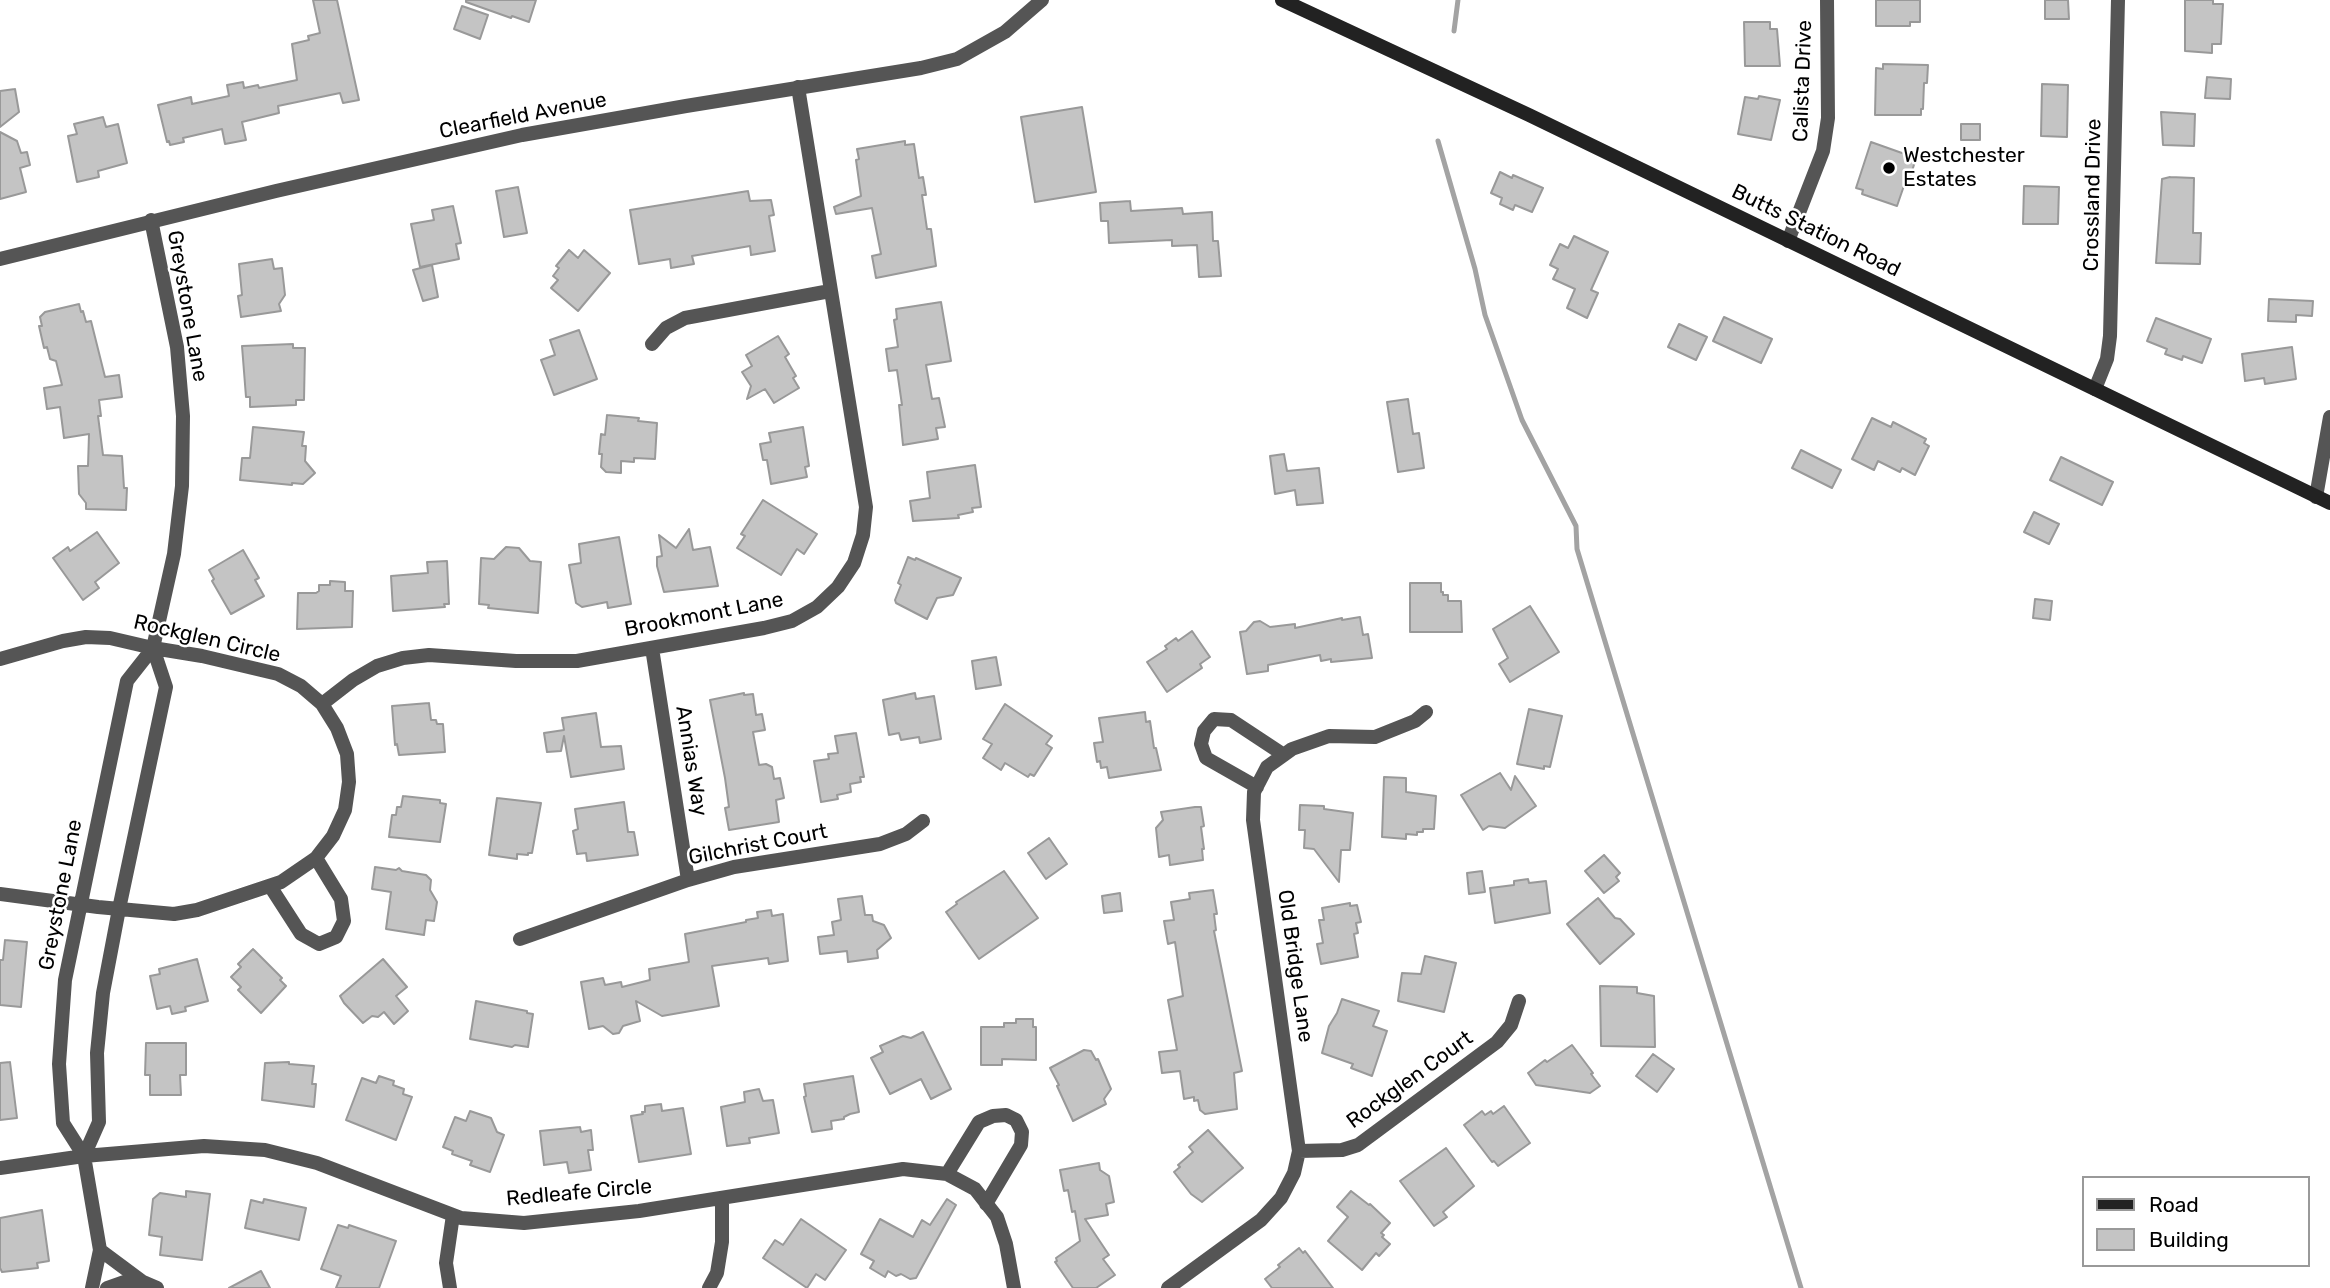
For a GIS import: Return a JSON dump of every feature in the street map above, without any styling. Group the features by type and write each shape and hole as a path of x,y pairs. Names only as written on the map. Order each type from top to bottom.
{"main road":[{"name":"Butts Station Road","path":"1282,0 1518,110 2330,503"}],"street":[{"name":"Clearfield Avenue","path":"0,259 151,220 522,135 921,68 957,59 1005,32 1042,0"},
{"name":"Calista Drive","path":"1788,241 1823,151 1828,118 1827,0"},
{"name":"Crossland Drive","path":"2095,389 2107,359 2110,336 2118,0"},
{"name":"Brookmont Lane","path":"321,704 377,666 402,658 429,655 516,661 577,661 792,621 817,607 838,587 854,563 863,535 866,507 799,87"},
{"name":"Greystone Lane","path":"92,1288 100,1250 84,1156 63,1123 59,1063 65,980 127,681 153,649 175,541 182,486 183,416 177,348 151,220"},
{"path":"652,344 666,328 685,318 830,291"},
{"path":"2316,497 2330,417"},
{"name":"Rockglen Circle","path":"0,659 63,641 86,637 110,638 153,649 215,658 278,674 301,687 321,704 337,728 347,754 349,782 345,810 333,836 316,858 293,875 270,886 197,910 174,914 0,894"},
{"name":"Annias Way","path":"652,648 688,880"},
{"path":"84,1156 99,1122 99,1041 103,993 166,687 153,649"},
{"name":"Old Bridge Lane","path":"1168,1288 1261,1220 1281,1198 1294,1173 1299,1151 1253,820 1254,792 1267,767 1292,749 1329,736 1375,737 1415,721 1426,712"},
{"path":"1257,787 1206,758 1201,744 1204,731 1214,719 1231,720 1283,755"},
{"name":"Gilchrist Court","path":"520,939 688,880 734,867 880,844 906,834 923,821"},
{"path":"270,886 301,934 319,944 336,937 344,921 341,899 316,858"},
{"name":"Rockglen Court","path":"1299,1151 1342,1150 1359,1145 1497,1042 1511,1025 1519,1001"},
{"path":"947,1174 979,1122 993,1116 1006,1115 1016,1121 1022,1132 1021,1145 986,1204"},
{"name":"Redleafe Circle","path":"0,1168 84,1156 204,1146 265,1150 317,1163 461,1218 524,1223 639,1211 903,1169 947,1174 975,1189 997,1217 1006,1244 1014,1288"},
{"path":"709,1288 717,1273 722,1242 722,1198"},
{"path":"450,1288 446,1263 453,1215"},
{"path":"100,1250 150,1285"},
{"path":"107,1288 124,1282 150,1285"}],"building":[{"path":"313,0 337,0 359,100 343,103 340,93 278,106 279,113 242,122 246,140 225,144 222,129 183,138 184,142 170,145 169,141 167,142 158,105 191,97 192,104 229,96 227,85 243,82 244,88 258,85 259,88 297,80 292,44 309,40 308,36 320,33"},
{"path":"466,0 536,0 529,22 512,16 511,18"},
{"path":"1876,0 1920,0 1920,22 1910,22 1910,26 1876,26"},
{"path":"2045,0 2068,0 2069,19 2045,19"},
{"path":"2185,0 2213,0 2213,4 2223,4 2221,44 2212,44 2212,53 2185,51"},
{"path":"462,6 488,15 480,39 454,29"},
{"path":"1744,22 1770,22 1770,29 1777,29 1780,66 1745,66"},
{"path":"1883,64 1928,65 1921,115 1875,115 1876,68 1883,69"},
{"path":"2207,77 2231,79 2230,99 2205,98"},
{"path":"2042,84 2068,85 2067,137 2041,136"},
{"path":"15,89 19,112 0,127 0,91"},
{"path":"1759,96 1780,100 1771,140 1738,134 1745,97 1758,99"},
{"path":"1082,107 1096,192 1035,202 1021,117"},
{"path":"2161,112 2195,114 2194,146 2163,145"},
{"path":"103,117 106,127 118,124 127,163 98,171 99,177 77,182 68,136 77,134 74,124"},
{"path":"1961,124 1980,124 1980,140 1961,140"},
{"path":"0,132 17,141 21,153 27,152 30,165 20,168 26,192 0,199"},
{"path":"905,141 905,145 914,144 919,178 923,177 926,195 922,195 927,229 931,229 936,266 876,278 872,256 881,254 872,208 836,214 834,207 861,196 857,149"},
{"name":"Westchester Estates","path":"1871,142 1916,158 1897,206 1862,194 1863,190 1856,188"},
{"path":"1500,172 1543,188 1532,212 1515,205 1513,210 1500,204 1502,198 1491,193"},
{"path":"2194,178 2193,233 2201,233 2200,264 2156,263 2162,179"},
{"path":"2024,186 2059,187 2058,224 2023,224"},
{"path":"518,187 527,233 504,237 496,191"},
{"path":"748,191 750,201 771,200 774,215 769,216 775,251 751,255 750,246 692,256 694,264 671,268 670,259 639,264 630,210"},
{"path":"1130,201 1131,211 1182,208 1183,214 1212,212 1213,241 1218,241 1221,276 1199,277 1197,245 1172,246 1172,240 1109,243 1108,221 1101,221 1100,203"},
{"path":"453,206 461,243 456,244 459,259 420,267 411,224 434,220 432,210"},
{"path":"1574,236 1608,252 1591,290 1598,293 1587,318 1567,308 1575,289 1553,279 1558,269 1550,265 1560,244 1568,248"},
{"path":"569,250 578,258 584,250 610,273 578,311 551,288 558,280 553,276 559,268 556,266"},
{"path":"272,259 274,269 282,268 285,295 279,304 281,311 241,317 238,296 242,295 239,264"},
{"path":"432,265 438,297 423,301 413,270"},
{"path":"2269,299 2313,301 2312,316 2296,315 2296,322 2268,321"},
{"path":"941,302 951,361 926,365 932,399 939,398 945,427 936,428 938,439 903,445 899,405 902,405 897,370 889,371 886,349 898,347 894,320 897,319 896,309"},
{"path":"79,304 86,322 91,321 105,377 119,375 122,397 99,400 101,416 98,416 103,455 122,456 124,488 127,488 126,510 86,509 86,503 79,494 78,466 88,466 89,434 64,438 60,407 47,409 44,388 62,385 56,361 50,359 47,347 44,348 39,326 42,326 40,317 45,312"},
{"path":"1724,317 1772,339 1761,363 1713,341"},
{"path":"2156,318 2211,339 2202,363 2183,356 2182,360 2165,354 2167,349 2147,341"},
{"path":"1679,324 1707,337 1696,360 1668,347"},
{"path":"579,330 597,379 554,395 541,360 555,355 550,340"},
{"path":"778,336 789,354 785,357 796,376 793,378 799,388 774,403 765,389 747,399 751,386 742,372 752,366 746,355"},
{"path":"293,344 293,348 305,348 304,400 296,400 296,405 250,407 250,397 246,397 242,346"},
{"path":"2292,347 2296,379 2265,384 2264,378 2245,381 2242,354"},
{"path":"1408,399 1413,434 1419,433 1424,468 1398,472 1387,402"},
{"path":"607,415 657,423 655,459 634,458 634,462 621,461 621,473 606,472 601,467 602,454 599,454"},
{"path":"1872,418 1891,427 1893,422 1926,439 1924,443 1929,446 1915,475 1902,468 1900,472 1878,461 1874,470 1852,459"},
{"path":"253,427 304,432 302,446 306,446 305,461 315,473 303,484 240,480 242,458 250,458"},
{"path":"803,427 809,466 805,467 807,477 771,484 767,460 763,460 760,444 771,442 769,433"},
{"path":"1801,450 1841,470 1832,488 1792,468"},
{"path":"1284,454 1287,471 1319,468 1323,503 1297,505 1295,490 1275,494 1270,456"},
{"path":"2061,457 2113,482 2102,505 2050,480"},
{"path":"975,465 981,507 958,515 959,518 913,521 910,501 930,498 927,472"},
{"path":"763,500 817,534 804,554 797,549 781,575 737,548 745,536 741,534"},
{"path":"2034,512 2059,524 2049,544 2024,532"},
{"path":"689,529 693,550 710,547 718,586 664,592 657,566 657,557 662,556 659,535 676,548"},
{"path":"97,532 119,563 95,582 99,588 83,600 53,558 68,547 70,551"},
{"path":"619,537 631,604 608,608 607,602 582,607 576,603 569,565 581,563 579,544"},
{"path":"506,547 519,548 530,561 541,562 538,613 488,608 489,605 479,604 481,558 494,559"},
{"path":"243,550 259,578 255,580 264,596 231,614 212,581 214,579 209,570"},
{"path":"908,557 961,578 953,595 937,598 927,619 895,600"},
{"path":"447,561 449,604 444,604 445,607 393,611 391,576 428,573 427,562"},
{"path":"330,581 345,582 345,591 353,591 352,627 297,629 298,593 316,593 319,591 319,585 330,585"},
{"path":"1410,583 1441,583 1441,592 1448,595 1448,601 1461,601 1462,632 1410,632"},
{"path":"2035,599 2052,601 2050,620 2033,618"},
{"path":"1530,606 1559,652 1510,682 1499,664 1508,658 1493,629"},
{"path":"1360,617 1363,635 1368,634 1372,658 1331,662 1331,659 1321,661 1320,655 1268,665 1268,671 1247,674 1240,632 1246,631 1254,622 1260,621 1270,627 1295,624 1295,628"},
{"path":"1192,631 1210,657 1200,664 1202,668 1167,692 1147,662 1167,649 1165,646 1176,638 1178,641"},
{"path":"996,657 1001,685 976,689 972,661"},
{"path":"744,693 753,694 756,715 762,714 765,730 753,732 759,765 772,767 774,779 780,778 784,798 776,800 779,822 729,830 725,808 729,807 725,778 710,700"},
{"path":"915,693 916,699 934,696 941,739 920,743 919,737 901,740 899,733 889,735 883,700"},
{"path":"429,703 431,720 443,724 445,752 399,755 397,744 395,745 392,706"},
{"path":"1005,704 1052,736 1046,744 1052,748 1034,776 1030,774 1028,777 1005,763 1001,770 983,758 992,744 983,739"},
{"path":"1529,709 1562,716 1550,767 1544,766 1544,769 1517,764"},
{"path":"1145,712 1146,722 1150,721 1161,770 1109,778 1107,767 1101,768 1100,761 1097,762 1094,743 1103,742 1099,718"},
{"path":"596,713 601,747 621,746 624,769 571,777 564,736 561,751 547,752 544,733 564,730 562,718"},
{"path":"856,733 864,777 860,777 861,782 850,784 851,792 837,795 838,799 821,802 814,761 829,759 828,754 838,753 835,736"},
{"path":"1500,773 1511,790 1515,776 1536,806 1505,828 1489,826 1483,830 1461,795"},
{"path":"1384,777 1406,778 1406,792 1436,796 1434,829 1423,829 1423,832 1417,832 1417,835 1406,834 1406,839 1382,837"},
{"path":"403,796 440,800 440,803 446,804 440,842 389,837 392,815 396,815 397,807 401,807"},
{"path":"497,798 541,803 532,853 517,854 517,859 489,855"},
{"path":"624,802 628,832 634,832 638,855 587,861 586,853 577,854 573,831 578,829 575,809"},
{"path":"1300,805 1324,806 1324,809 1353,813 1350,850 1341,850 1339,882 1314,849 1304,848 1305,830 1299,830"},
{"path":"1201,807 1204,826 1201,827 1203,860 1170,865 1169,855 1159,857 1156,828 1163,820 1161,812"},
{"path":"1049,838 1067,864 1046,879 1028,853"},
{"path":"1604,855 1620,873 1616,877 1619,881 1604,893 1585,871"},
{"path":"375,867 396,870 399,868 402,871 426,875 431,880 430,890 437,902 434,921 426,920 424,935 386,929 391,892 372,889"},
{"path":"1004,871 1038,918 979,959 946,912 957,904 956,902"},
{"path":"1482,871 1485,892 1469,894 1467,873"},
{"path":"1528,879 1529,883 1546,881 1550,913 1495,923 1490,888 1514,885 1514,881"},
{"path":"1213,890 1217,914 1214,914 1214,931 1242,1071 1234,1073 1237,1109 1205,1114 1200,1110 1198,1100 1194,1101 1194,1097 1184,1099 1180,1071 1162,1073 1159,1052 1177,1050 1168,1000 1183,996 1175,942 1168,944 1164,921 1174,920 1171,902 1190,899 1189,893"},
{"path":"1120,893 1122,911 1104,913 1102,896"},
{"path":"862,896 865,915 872,915 873,921 884,925 891,938 877,950 878,958 848,962 847,951 820,954 818,937 834,935 832,922 841,920 838,899"},
{"path":"1598,898 1615,918 1620,919 1634,934 1600,964 1567,924"},
{"path":"1350,903 1350,906 1357,905 1361,922 1356,923 1358,933 1354,934 1358,957 1321,964 1317,944 1323,943 1319,920 1324,920 1322,908"},
{"path":"771,910 772,916 783,914 788,961 769,964 768,958 712,966 719,1006 662,1016 636,1001 640,1021 623,1026 619,1033 613,1034 603,1026 589,1029 581,982 603,978 605,985 621,982 622,987 650,980 649,969 689,962 685,934 746,922 758,918 757,912"},
{"path":"5,940 27,942 21,1007 0,1005 0,960 3,960"},
{"path":"253,949 282,978 280,980 286,986 261,1013 238,990 241,987 231,977 241,967 238,964"},
{"path":"1425,956 1456,963 1444,1012 1398,1001 1402,973 1421,974"},
{"path":"197,959 208,1001 185,1007 186,1011 172,1014 170,1006 157,1009 150,976 160,974 159,969"},
{"path":"383,959 407,987 396,996 408,1011 394,1024 384,1012 363,1023 340,996"},
{"path":"1600,986 1637,987 1637,993 1654,996 1655,1047 1601,1046"},
{"path":"1342,999 1379,1011 1373,1026 1387,1031 1372,1076 1351,1068 1353,1064 1322,1053 1329,1026"},
{"path":"476,1001 533,1014 528,1047 512,1047 470,1039"},
{"path":"1016,1019 1033,1019 1033,1027 1036,1027 1036,1060 1002,1059 1002,1065 981,1065 981,1027 1004,1027 1004,1023 1016,1023"},
{"path":"923,1032 951,1089 931,1099 921,1079 890,1094 871,1058 883,1052 880,1046 903,1036 911,1038"},
{"path":"146,1043 186,1043 186,1075 180,1075 181,1095 150,1095 150,1075 145,1075"},
{"path":"1572,1045 1600,1086 1590,1093 1536,1085 1528,1073"},
{"path":"1084,1050 1091,1051 1096,1060 1098,1059 1111,1089 1104,1099 1106,1104 1073,1121 1050,1068"},
{"path":"1653,1054 1674,1069 1657,1092 1636,1076"},
{"path":"10,1062 17,1118 0,1120 0,1063"},
{"path":"289,1062 314,1066 314,1107 262,1100 265,1063"},
{"path":"379,1076 394,1081 393,1085 404,1089 403,1094 412,1097 396,1140 346,1120 362,1078 376,1083"},
{"path":"853,1076 859,1112 831,1121 832,1129 812,1132 804,1097 804,1084"},
{"path":"759,1089 763,1101 773,1100 779,1133 749,1138 750,1143 727,1146 721,1107 745,1102 744,1092"},
{"path":"661,1104 662,1111 683,1108 691,1154 639,1162 631,1116 643,1114 645,1106"},
{"path":"1504,1106 1530,1143 1498,1166 1464,1125 1482,1111 1485,1115 1491,1111 1493,1114"},
{"path":"470,1111 491,1118 497,1132 504,1135 490,1172 470,1165 472,1161 452,1154 453,1151 443,1147 455,1117 466,1121"},
{"path":"580,1127 581,1132 591,1130 593,1150 588,1150 591,1170 569,1173 567,1162 544,1165 540,1131"},
{"path":"1208,1130 1243,1168 1202,1202 1191,1194 1174,1172 1193,1152 1189,1147"},
{"path":"1446,1148 1474,1186 1443,1212 1447,1217 1434,1226 1400,1181"},
{"path":"1099,1163 1100,1170 1109,1176 1114,1202 1106,1204 1108,1215 1085,1219 1109,1255 1103,1259 1115,1275 1096,1288 1073,1288 1055,1262 1056,1258 1080,1241 1075,1211 1072,1212 1068,1190 1064,1191 1060,1170"},
{"path":"186,1191 210,1194 202,1260 160,1255 162,1237 149,1235 153,1199 160,1193 186,1197"},
{"path":"1351,1191 1390,1223 1381,1233 1390,1244 1379,1256 1376,1253 1362,1270 1328,1241 1348,1217 1337,1207"},
{"path":"264,1199 306,1208 299,1240 245,1228 251,1200 263,1203"},
{"path":"947,1199 956,1205 916,1278 910,1279 901,1274 896,1276 888,1271 885,1277 870,1268 874,1261 861,1254 880,1219 913,1237 922,1220 930,1225"},
{"path":"42,1210 49,1261 37,1263 38,1268 2,1272 0,1218"},
{"path":"801,1219 846,1250 825,1280 816,1274 807,1288 763,1258 775,1240 783,1245"},
{"path":"338,1225 348,1228 349,1225 396,1241 379,1288 336,1288 341,1276 321,1269"},
{"path":"1299,1248 1303,1253 1305,1251 1333,1288 1272,1288 1265,1279"},
{"path":"261,1271 270,1288 229,1288"}],"waterway":[{"path":"1454,31 1458,0"},
{"path":"1438,141 1475,269 1485,315 1522,420 1576,526 1577,549 1801,1288"}],"place":[{"name":"Westchester Estates","path":"1889,168"}]}
